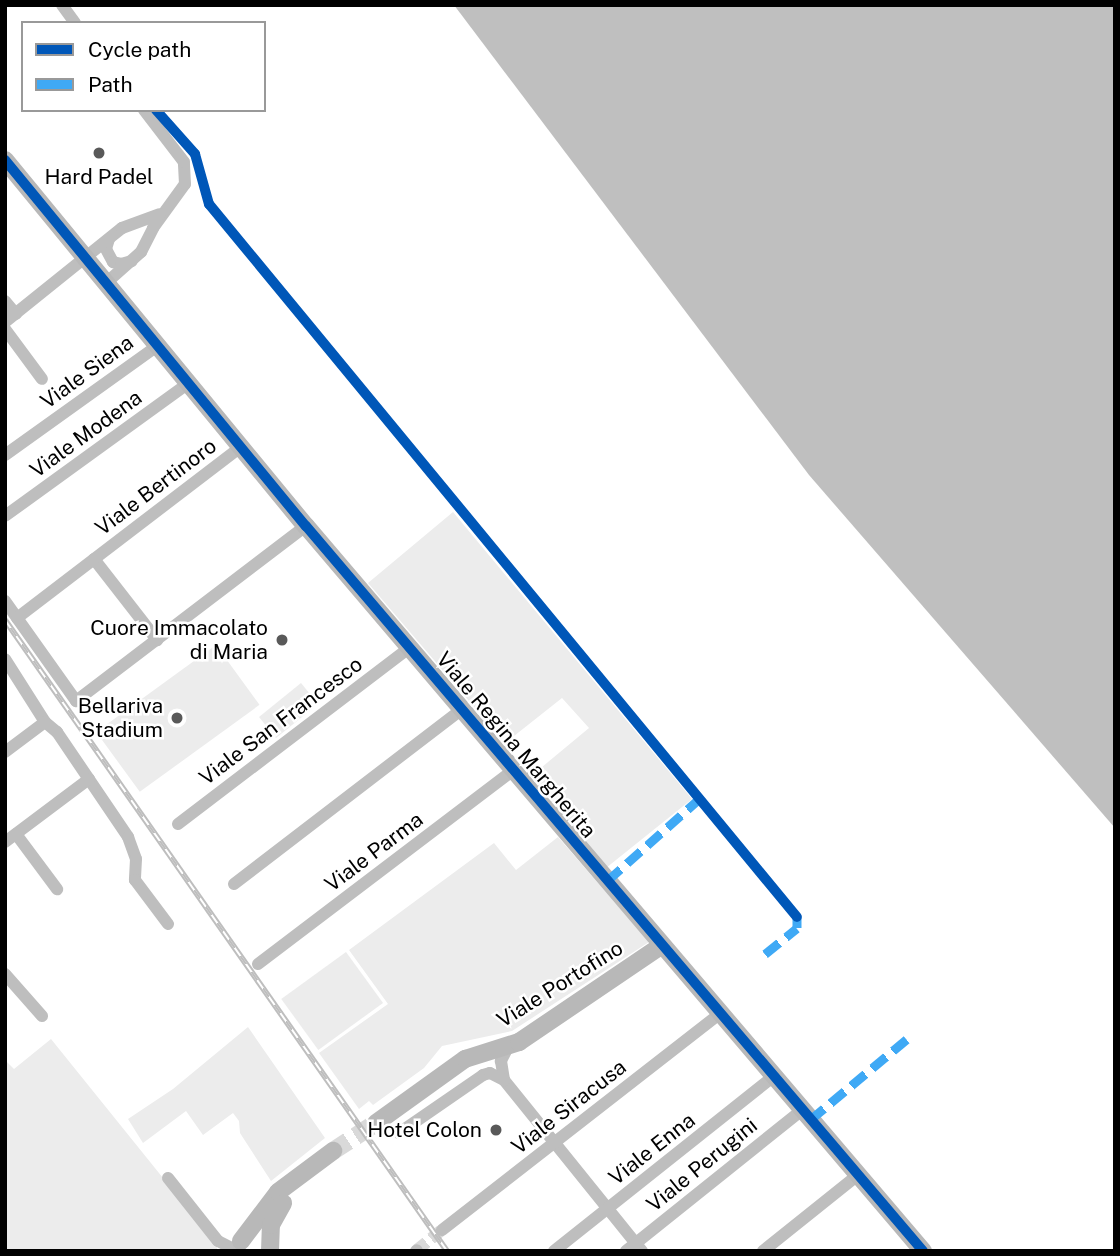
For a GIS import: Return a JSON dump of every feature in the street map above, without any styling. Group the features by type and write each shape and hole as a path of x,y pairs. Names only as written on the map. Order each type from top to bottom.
{"street":[{"path":"62,5 74,21"},
{"path":"106,283 133,261 145,246 185,184 184,162 146,112"},
{"name":"Viale Regina Margherita","path":"5,160 306,526 858,1175 914,1248"},
{"path":"5,301 11,318 121,229 164,213"},
{"path":"121,229 138,231 145,246"},
{"path":"109,239 106,248 113,262 121,264 133,261"},
{"path":"5,329 42,379"},
{"name":"Viale Siena","path":"5,455 157,346"},
{"name":"Viale Modena","path":"5,516 189,383"},
{"name":"Viale Bertinoro","path":"17,618 241,447"},
{"path":"5,601 76,701 306,526"},
{"name":"Viale Bertinoro","path":"94,559 157,640"},
{"name":"Viale San Francesco","path":"178,824 409,648"},
{"path":"5,659 128,837 136,859 135,880 168,924"},
{"path":"234,884 461,710"},
{"path":"5,752 46,722"},
{"name":"Viale Parma","path":"258,964 512,771"},
{"path":"57,889 11,838 89,779"},
{"name":"Viale Portofino","path":"376,1122 465,1059 508,1046 539,1030 661,946"},
{"path":"5,974 42,1016"},
{"name":"Viale Siracusa","path":"442,1230 719,1014"},
{"path":"504,1080 501,1061 508,1046"},
{"path":"399,1133 483,1075 490,1073 504,1080 608,1208 635,1248"},
{"name":"Viale Enna","path":"554,1251 773,1077"},
{"name":"Viale Perugini","path":"635,1248 802,1111"},
{"path":"234,1247 278,1192 333,1151"},
{"path":"763,1251 858,1175"},
{"path":"168,1178 218,1241 234,1247 254,1242 267,1251 271,1225 288,1195 288,1187"}],"shaded area":[{"path":"454,5 1115,5 1115,828 809,475"},
{"path":"453,512 692,799 606,868 530,777 589,728 562,698 505,743 368,583"},
{"name":"Bellariva Stadium","path":"216,645 259,705 140,792 96,732"},
{"path":"301,683 318,704 276,738 259,717"},
{"path":"558,837 649,942 512,1031 442,1046 424,1068 373,1105 369,1101 359,1109 319,1053 388,1004 349,950 494,843 516,870"},
{"path":"346,952 383,1003 318,1050 281,999"},
{"path":"248,1027 325,1138 271,1181 240,1133 239,1121 233,1113 203,1135 186,1111 143,1143 128,1119 173,1089"},
{"path":"51,1039 217,1245 217,1251 5,1251 5,1060 14,1069"}],"tunnel":[{"path":"333,1151 376,1123"},
{"path":"417,1250 442,1230"}],"railway":[{"path":"5,620 447,1251"}],"marked path":[{"path":"607,881 698,800"},
{"path":"765,954 797,928 797,917"},
{"path":"810,1120 907,1039"}],"cycle path":[{"path":"158,112 195,154 209,204 797,917"},
{"path":"5,160 306,526 923,1251"}],"place":[{"name":"Hard Padel","path":"99,153"},
{"name":"Cuore Immacolato di Maria","path":"282,640"},
{"name":"Bellariva Stadium","path":"177,718"},
{"name":"Hotel Colon","path":"496,1130"}]}
